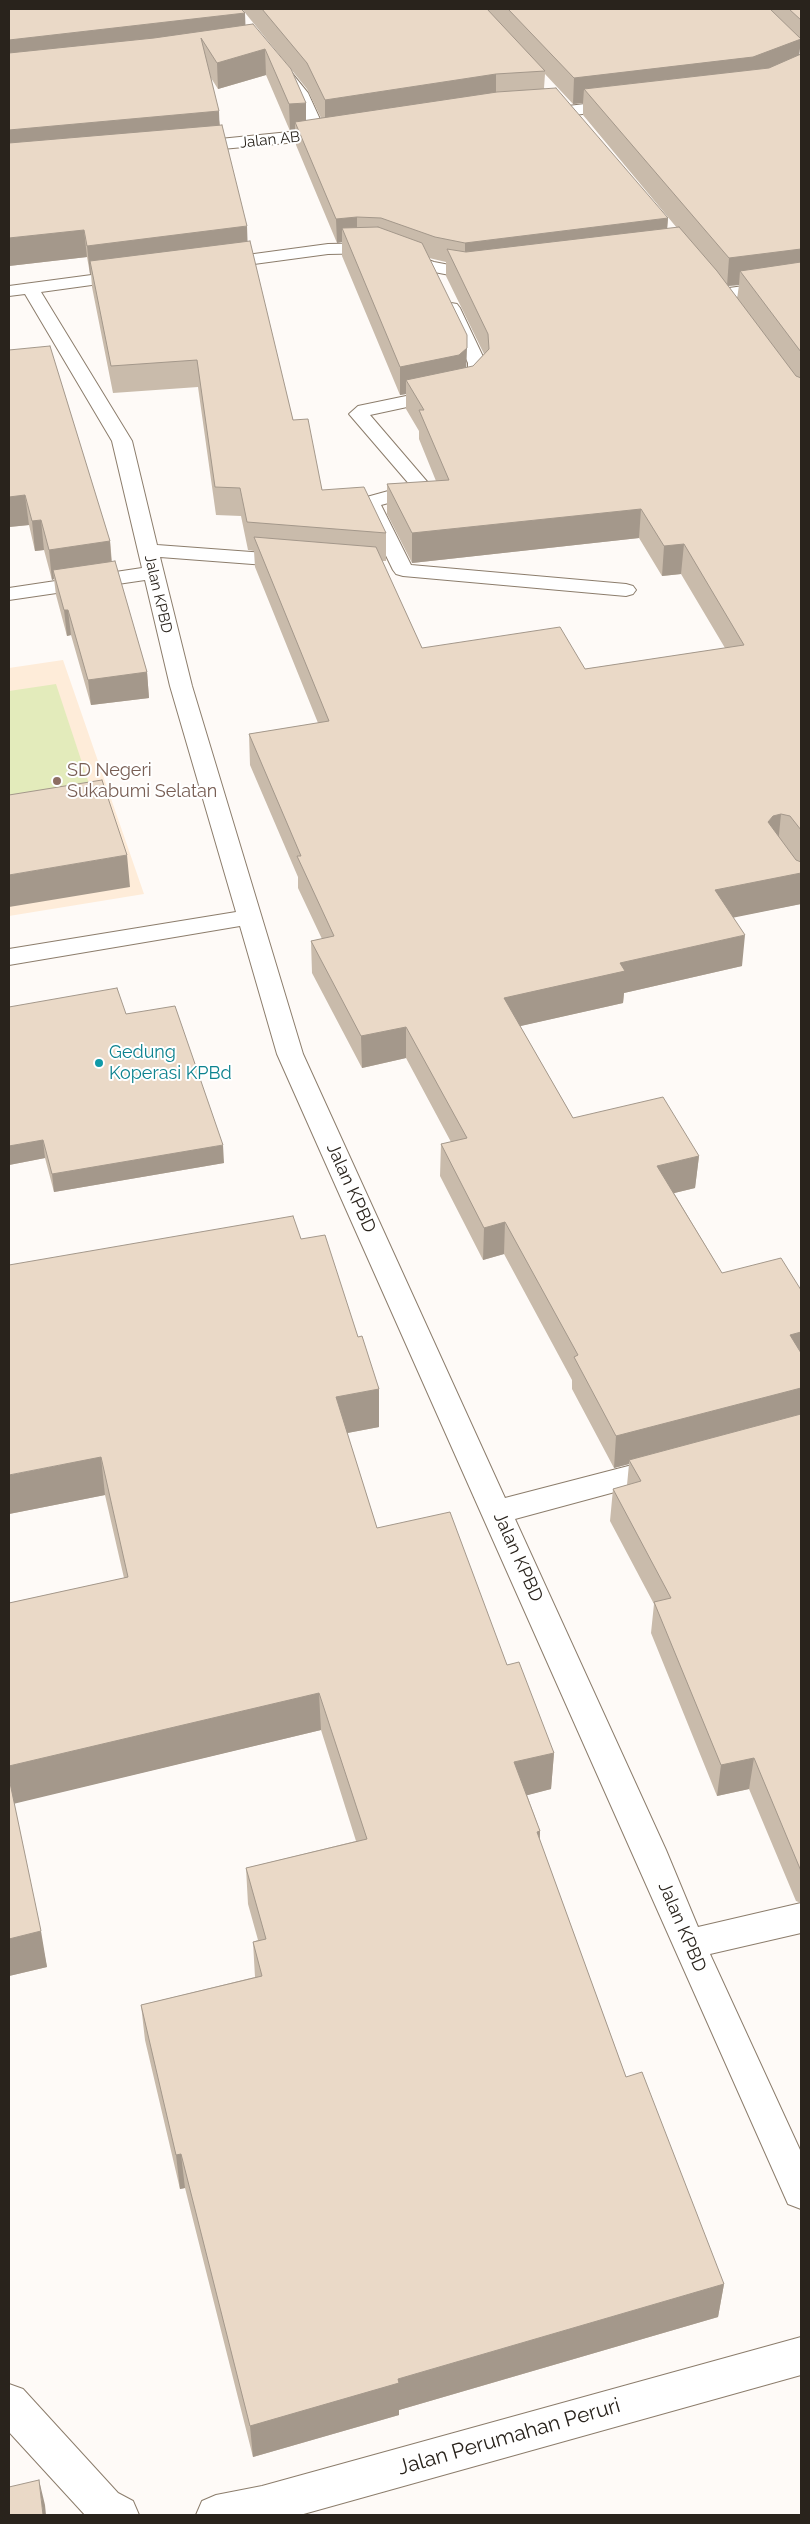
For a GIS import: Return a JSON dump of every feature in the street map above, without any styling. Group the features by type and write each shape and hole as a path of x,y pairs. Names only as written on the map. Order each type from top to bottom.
{"street":[{"path":"276,64 300,93 318,135"},
{"path":"580,126 559,106 635,104"},
{"name":"Jalan AB","path":"178,148 318,135 348,130"},
{"path":"203,266 357,247 381,248 430,266 465,273 502,270"},
{"path":"430,266 477,363 477,378 465,389 365,410 359,414 420,484 419,490 370,502 393,570 626,590"},
{"path":"9,291 145,273"},
{"path":"733,309 716,287 801,283"},
{"name":"Jalan KPBD","path":"30,288 122,441 181,686 290,1054 650,1850 688,1944 801,2192"},
{"path":"148,550 314,563"},
{"path":"9,594 154,574"},
{"path":"9,957 250,917"},
{"path":"498,1512 687,1462"},
{"path":"688,1944 801,1918"},
{"name":"Jalan Perumahan Peruri","path":"216,2515 262,2506 801,2356"},
{"path":"9,2403 104,2507 119,2515"}],"shaded area":[{"name":"SD Negeri Sukabumi Selatan","path":"63,660 144,894 9,916 9,668"}],"green space":[{"path":"56,684 95,802 9,816 9,691"}],"building":[{"path":"9,9 241,9 245,13 9,40"},
{"path":"262,9 487,9 545,71 496,74 325,100 307,63"},
{"path":"508,9 770,9 801,39 753,57 574,78"},
{"path":"789,9 801,9 801,20"},
{"path":"253,24 291,69 306,103 289,104 265,49 217,63 201,38 219,111 9,130 9,53 154,38"},
{"path":"801,54 801,249 729,258 584,89 769,68"},
{"path":"556,88 668,218 465,243 435,237 381,218 357,217 336,219 295,122 497,92"},
{"path":"222,125 247,226 87,246 84,230 9,238 9,143"},
{"path":"378,227 422,243 467,335 467,348 459,355 400,367 342,228"},
{"path":"679,227 717,271 796,376 801,378 801,830 790,816 781,814 773,816 768,822 796,860 801,862 801,873 715,890 745,935 620,963 625,971 504,998 573,1118 663,1097 699,1156 657,1166 722,1273 781,1258 801,1290 801,1332 790,1335 801,1353 801,1388 616,1436 574,1357 578,1355 505,1222 484,1228 441,1144 467,1138 406,1027 361,1036 311,941 334,936 297,856 301,856 249,734 329,721 254,537 376,547 422,648 560,627 585,669 744,645 684,544 664,546 641,509 412,533 387,484 449,480 419,410 424,410 406,380 473,366 489,349 488,334 447,249 466,252"},
{"path":"250,241 293,420 308,419 322,490 364,487 386,533 247,522 240,488 215,487 197,360 111,366 90,261"},
{"path":"801,262 801,352 740,271"},
{"path":"50,346 110,541 49,550 41,520 32,521 25,495 9,497 9,350"},
{"path":"115,561 147,672 88,680 68,610 64,610 53,570"},
{"path":"102,780 127,855 9,875 9,795"},
{"name":"Gedung Koperasi KPBd","path":"117,988 126,1014 175,1006 223,1145 52,1174 43,1140 9,1146 9,1007"},
{"path":"293,1216 301,1239 325,1235 358,1337 362,1336 379,1389 336,1397 377,1528 450,1512 507,1665 519,1662 554,1753 514,1762 540,1831 537,1832 626,2077 642,2072 724,2284 398,2379 399,2383 250,2426 181,2154 176,2155 141,2005 262,1976 253,1942 266,1939 246,1868 367,1839 319,1693 9,1766 9,1603 128,1577 101,1457 9,1475 9,1265"},
{"path":"801,1414 801,1871 754,1758 721,1765 654,1602 671,1598 613,1489 641,1481 629,1460"},
{"path":"9,1778 41,1931 9,1939"},
{"path":"39,2480 43,2515 9,2515 9,2487"}],"place":[{"name":"SD Negeri Sukabumi Selatan","path":"57,781"},
{"name":"Gedung Koperasi KPBd","path":"99,1063"}]}
